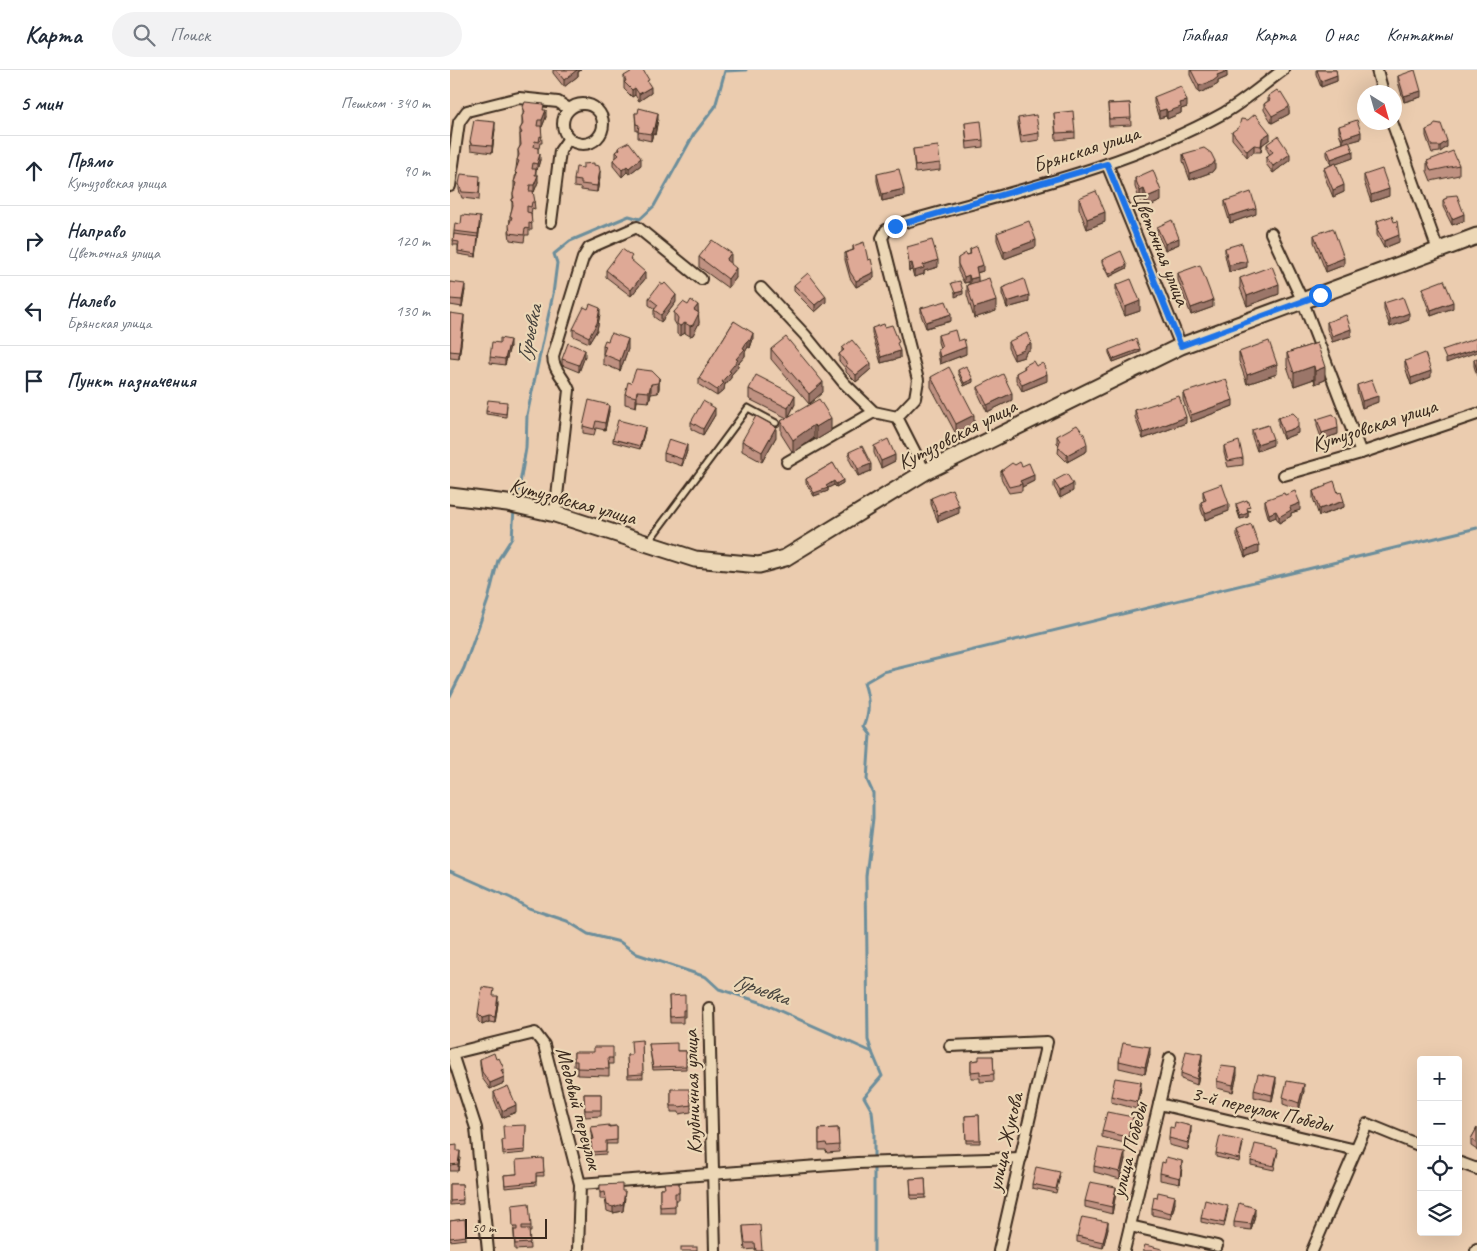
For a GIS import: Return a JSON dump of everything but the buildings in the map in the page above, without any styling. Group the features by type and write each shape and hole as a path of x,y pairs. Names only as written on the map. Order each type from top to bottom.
{"street":[{"name":"Брянская улица","path":"897,417 915,398 918,380 882,238 886,230 1107,164 1170,140 1226,112 1282,70"},
{"path":"1376,70 1381,85"},
{"path":"450,186 459,122 467,111 519,98 558,102 569,109"},
{"path":"580,104 592,106 601,114 603,127 597,138 586,144 574,142 569,138 565,133 563,120 569,109 580,104"},
{"path":"1395,130 1438,250"},
{"path":"551,222 560,152 569,138"},
{"name":"Цветочная улица","path":"1107,164 1181,346"},
{"path":"555,514 568,390 565,381 553,367 552,356 589,248 637,227 701,279"},
{"path":"1271,233 1303,302 1361,453"},
{"name":"Кутузовская улица","path":"450,496 513,504 555,514 695,560 759,565 785,558 925,472 1181,346 1477,236"},
{"path":"761,288 805,335 844,383 874,412 897,417 925,472"},
{"path":"787,462 874,412"},
{"name":"Кутузовская улица","path":"1284,475 1361,453 1477,414"},
{"name":"Клубничная улица","path":"709,1008 716,1251"},
{"name":"Медовый переулок","path":"451,1054 535,1033 544,1045 580,1184 578,1251"},
{"name":"улица Жукова","path":"950,1046 1047,1042 999,1251"},
{"path":"451,1054 476,1128 488,1251"},
{"name":"улица Победы","path":"1124,1251 1170,1058"},
{"name":"3-й переулок Победы","path":"1159,1104 1356,1150"},
{"path":"1312,1251 1367,1124 1417,1144"},
{"name":"Клубничная улица","path":"580,1184 857,1163 1021,1158"},
{"path":"1462,1163 1477,1169"},
{"path":"1130,1226 1217,1246"}],"lane":[{"path":"647,544 748,408 776,423"}],"waterway":[{"name":"Гурьевка","path":"517,501 526,448 527,415 553,294 557,263 554,254 570,241 629,216 640,219 654,206 694,134 715,107 725,71 746,70"},
{"name":"Гурьевка","path":"450,696 464,668 488,600 498,560 512,538 514,509"},
{"path":"872,1052 868,1040 866,876 873,818 873,793 867,780 870,734 864,726 868,705 864,683 883,672 1477,528"},
{"name":"Гурьевка","path":"450,871 511,898 528,908 567,921 588,934 620,942 637,954 706,977 719,989 760,1002 872,1052 882,1076 864,1097 872,1111 874,1131 874,1251"}],"route":[{"path":"895,226 1107,164 1181,346 1320,295"}]}
